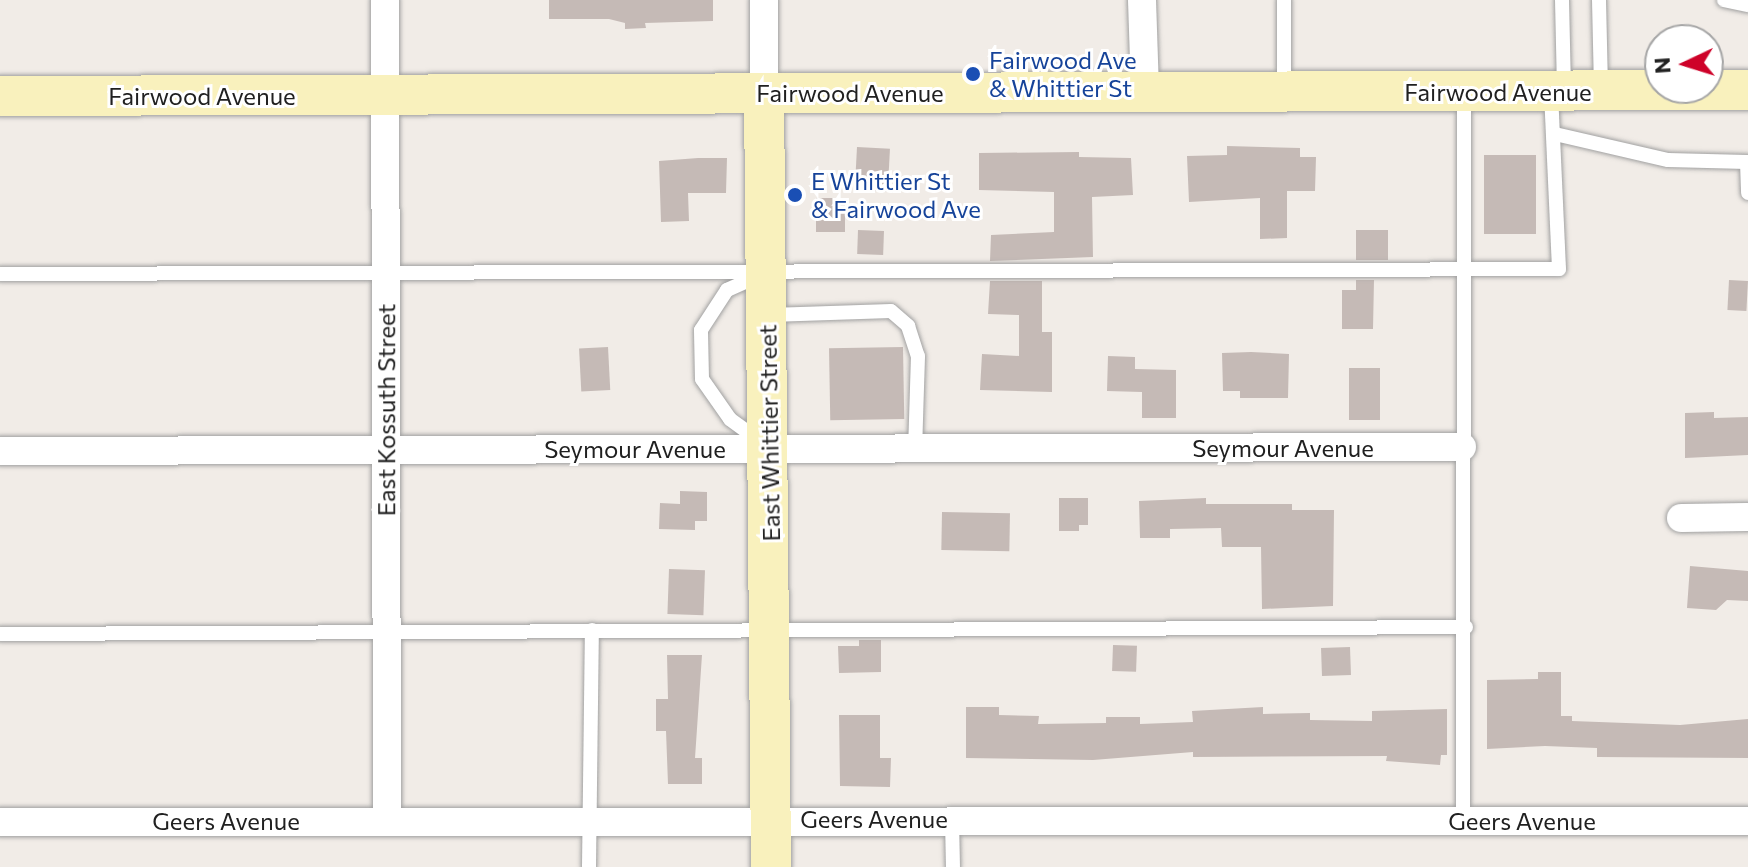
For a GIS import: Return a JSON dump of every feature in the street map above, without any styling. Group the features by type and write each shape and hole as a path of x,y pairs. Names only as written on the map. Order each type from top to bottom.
{"street":[{"name":"East Kossuth Street","path":"385,0 387,820"},
{"name":"East Whittier Street","path":"764,0 771,867"},
{"path":"1142,0 1145,92"},
{"name":"Fairwood Avenue","path":"0,96 1748,90"},
{"name":"Seymour Avenue","path":"0,451 1462,447"},
{"path":"1681,518 1748,517"},
{"name":"Geers Avenue","path":"0,822 770,819 1748,821"}],"lane":[{"path":"1284,0 1284,91"},
{"path":"1562,0 1572,92"},
{"path":"0,274 1464,272 1559,269 1555,134 1572,92 1599,0"},
{"path":"1724,0 1748,5"},
{"path":"1463,822 1466,627 1462,447 1464,92"},
{"path":"1555,134 1668,160 1747,162 1748,193"},
{"path":"768,271 727,290 701,330 702,379 730,419 770,448"},
{"path":"768,315 891,311 908,326 918,356 915,449"},
{"path":"0,634 1466,627"},
{"path":"589,867 592,630"},
{"path":"952,819 953,867"}],"building":[{"path":"549,0 713,0 713,21 645,23 646,28 625,29 625,23 609,19 549,19"},
{"path":"1227,146 1300,148 1300,157 1316,157 1315,191 1287,191 1287,238 1260,239 1260,198 1189,202 1187,156 1227,155"},
{"path":"857,147 890,149 888,192 855,190"},
{"path":"1079,152 1079,157 1131,158 1133,195 1092,197 1093,257 990,261 991,235 1054,232 1054,192 979,190 979,153"},
{"path":"1484,155 1536,155 1536,234 1484,234"},
{"path":"727,158 726,193 688,193 689,221 661,222 659,161"},
{"path":"816,198 845,198 845,232 816,232"},
{"path":"858,230 884,231 883,255 857,254"},
{"path":"1356,230 1388,230 1388,260 1356,260"},
{"path":"1356,280 1374,280 1373,329 1342,329 1342,290 1356,290"},
{"path":"1729,280 1748,281 1746,311 1727,310"},
{"path":"990,281 1042,281 1042,332 1052,332 1052,392 980,390 982,354 1019,356 1019,315 988,314"},
{"path":"608,347 610,390 581,391 579,349"},
{"path":"903,347 904,419 830,420 829,348"},
{"path":"1222,353 1289,354 1288,398 1240,398 1240,391 1223,391"},
{"path":"1108,356 1135,357 1135,369 1176,370 1176,418 1142,418 1142,392 1107,391"},
{"path":"1349,368 1380,368 1380,420 1349,420"},
{"path":"1714,412 1714,418 1748,417 1748,455 1685,458 1685,413"},
{"path":"680,491 707,492 707,521 695,521 695,530 659,529 660,503 680,504"},
{"path":"1059,498 1088,498 1088,525 1079,525 1079,531 1059,531"},
{"path":"1206,498 1206,504 1292,504 1292,510 1334,510 1333,606 1262,609 1261,547 1222,547 1221,528 1170,529 1170,538 1140,538 1139,501"},
{"path":"942,512 1010,513 1009,551 941,550"},
{"path":"1690,566 1748,571 1748,601 1727,600 1716,610 1687,608"},
{"path":"669,569 705,570 703,615 667,614"},
{"path":"859,640 881,640 881,672 839,673 838,646 859,646"},
{"path":"1113,645 1137,646 1136,672 1112,671"},
{"path":"1350,647 1351,675 1322,676 1321,648"},
{"path":"667,655 702,655 695,758 702,758 702,784 668,784 666,731 656,731 656,699 668,699"},
{"path":"1538,672 1561,672 1561,716 1572,716 1572,721 1680,725 1748,719 1748,758 1597,757 1597,748 1545,746 1487,749 1487,680 1538,679"},
{"path":"966,707 999,707 999,715 1039,716 1038,724 1106,723 1106,717 1140,717 1140,724 1193,722 1192,711 1263,707 1263,714 1310,713 1310,720 1372,721 1372,711 1447,709 1447,755 1441,755 1440,765 1386,761 1387,756 1193,757 1193,752 1093,760 966,758"},
{"path":"839,715 880,715 880,758 891,758 890,787 840,786"}],"place":[{"name":"Fairwood Ave & Whittier St","path":"973,74"},
{"name":"E Whittier St & Fairwood Ave","path":"795,195"}]}
